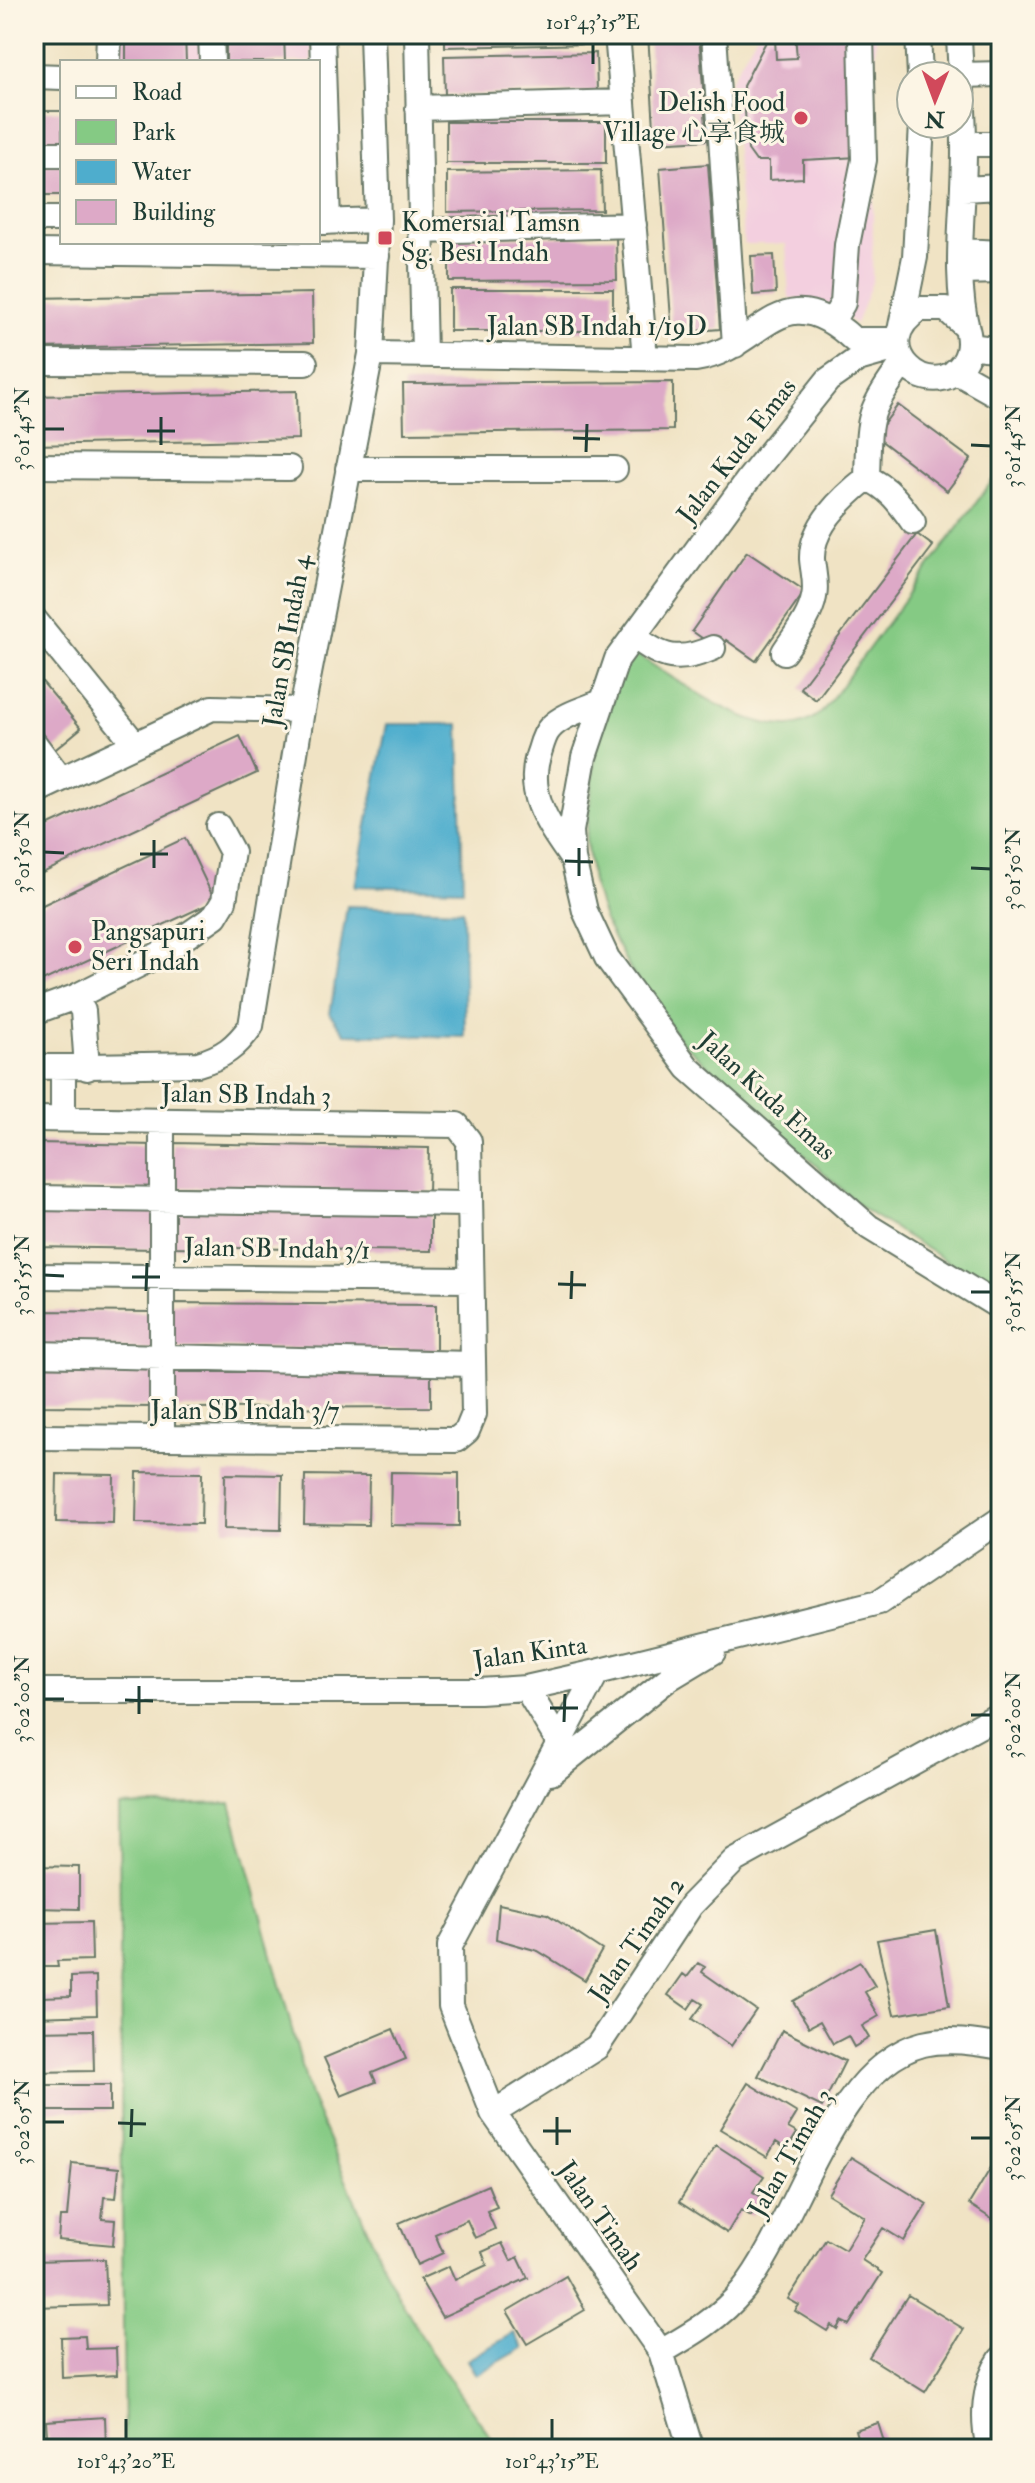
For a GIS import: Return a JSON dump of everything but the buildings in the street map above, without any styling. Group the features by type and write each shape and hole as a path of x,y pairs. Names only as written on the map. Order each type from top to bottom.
{"street":[{"path":"108,60 109,34"},
{"path":"211,34 212,60"},
{"path":"322,34 323,222 378,220"},
{"name":"Jalan SB Indah 4","path":"34,1067 198,1064 218,1058 238,1045 251,1026 302,710 371,354 378,220 372,34"},
{"path":"417,34 424,355"},
{"path":"617,34 645,358"},
{"path":"714,34 737,324 735,345"},
{"path":"833,320 843,303 847,245 864,160 861,34"},
{"path":"918,34 919,60"},
{"path":"959,34 960,60"},
{"path":"975,75 1001,74"},
{"path":"34,76 60,77"},
{"path":"418,108 623,102"},
{"path":"921,140 915,257 900,344 919,376 932,378 955,371 965,360 967,336 962,262 964,140"},
{"path":"964,144 1001,144"},
{"path":"34,154 60,154"},
{"path":"963,183 1001,177"},
{"path":"963,183 1001,187"},
{"path":"34,219 60,219"},
{"path":"421,231 634,225"},
{"path":"34,252 377,256"},
{"path":"962,262 1001,253"},
{"path":"962,262 1001,271"},
{"path":"784,652 810,612 815,596 814,543 823,523 867,478 871,412 900,344 920,309 933,307 957,316 967,336 1001,350"},
{"name":"Jalan SB Indah 1/19D","path":"371,354 696,359 717,355 773,317 792,312 833,320 854,340 900,344"},
{"name":"Jalan Kuda Emas","path":"900,344 858,359 828,380 748,480 617,659 599,703 584,757 571,831 573,859 585,911 607,958 688,1068 869,1227 1001,1308"},
{"path":"34,362 305,363"},
{"path":"955,371 1001,397"},
{"path":"34,466 289,468"},
{"path":"348,469 615,469"},
{"path":"867,478 892,492 913,522"},
{"path":"34,619 135,744"},
{"path":"634,636 654,652 671,657 693,656 713,648"},
{"name":"Jalan Kuda Emas","path":"573,859 544,817 533,779 534,764 548,728 599,703"},
{"path":"34,792 212,708 302,710"},
{"path":"34,743 61,779"},
{"path":"34,1012 75,997 162,953 215,916 224,901 232,852 218,826"},
{"path":"63,1118 75,1068 83,1011 75,997"},
{"name":"Jalan SB Indah 3","path":"34,1119 457,1125 469,1141 470,1204"},
{"path":"162,1122 162,1438"},
{"path":"34,1198 470,1204 473,1364 34,1354"},
{"name":"Jalan SB Indah 3/1","path":"34,1276 471,1280"},
{"name":"Jalan SB Indah 3/7","path":"34,1437 456,1440 467,1431 474,1414 473,1364"},
{"name":"Jalan Kinta","path":"34,1691 479,1691 526,1688 731,1641 879,1602 1001,1519"},
{"path":"540,1782 668,1679 731,1641"},
{"name":"Jalan Timah","path":"597,1672 450,1946 451,2006 493,2113 661,2352 691,2449"},
{"path":"526,1688 560,1744"},
{"name":"Jalan Timah 2","path":"493,2113 597,2047 691,1905 735,1860 1001,1714"},
{"name":"Jalan Timah 3","path":"661,2352 704,2328 744,2289 821,2146 865,2082 891,2060 922,2044 972,2041 1001,2047"},
{"path":"989,2449 985,2404 992,2372 1001,2359"}],"shaded area":[{"path":"118,34 311,34 312,60 118,60"},
{"path":"757,34 876,34 872,282 856,324 825,303 789,298 786,244 744,244 730,81"}],"green space":[{"path":"1001,469 1001,1295 863,1209 680,1040 631,971 605,922 592,882 586,840 596,746 629,650 706,698 749,718 789,726 806,722 822,712"},
{"path":"231,1803 310,2096 387,2275 430,2351 499,2449 124,2449 119,1806"}],"water":[{"path":"387,724 459,724 463,889 355,886"},
{"path":"347,906 463,910 465,1037 345,1034 330,1014"},
{"path":"514,2333 523,2348 476,2375 467,2360"}],"place":[{"name":"Delish Food Village 心享食城","path":"801,118"},
{"name":"Komersial Tamsn Sg. Besi Indah","path":"385,238"},
{"name":"Pangsapuri Seri Indah","path":"75,947"}]}
